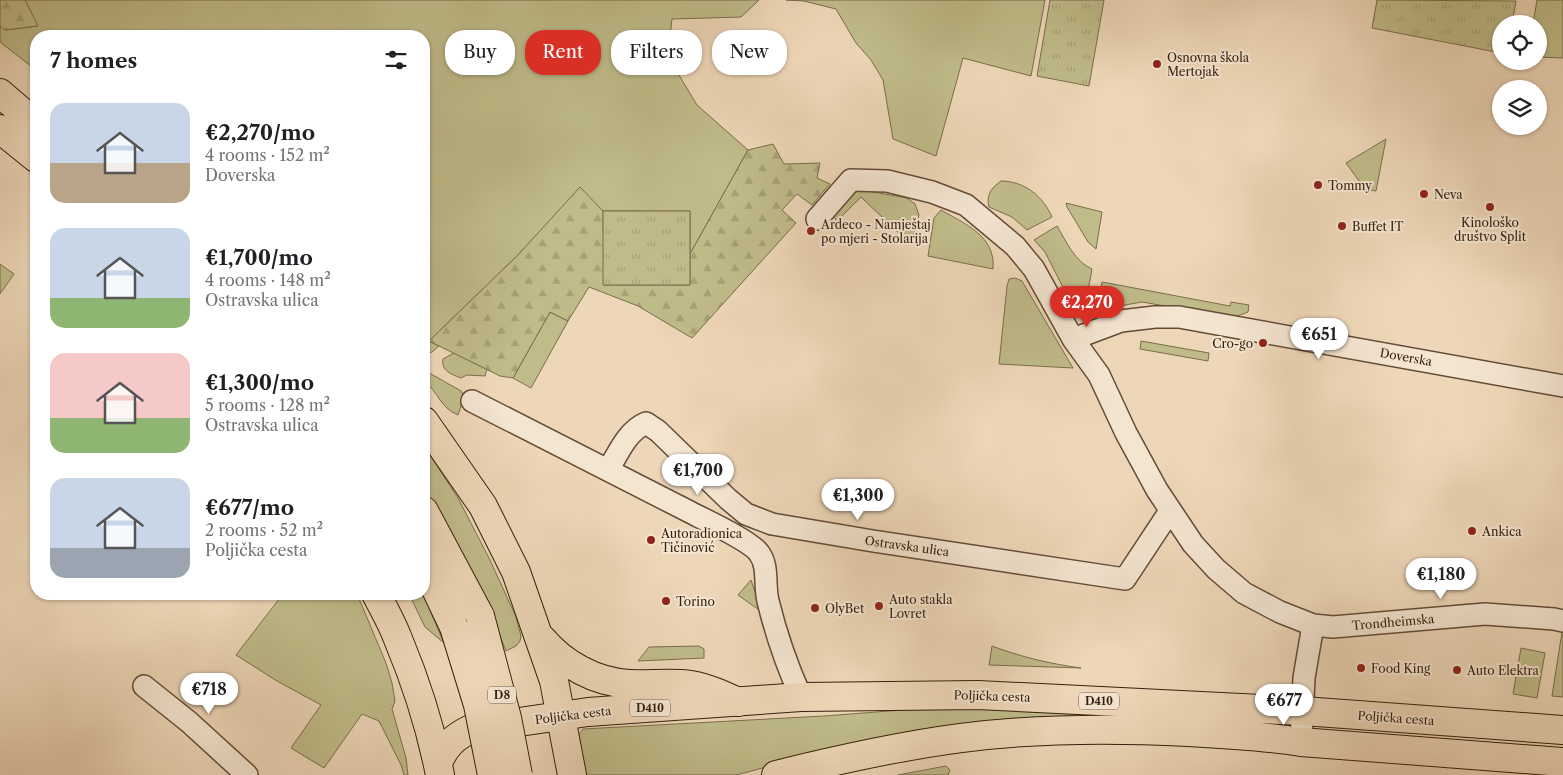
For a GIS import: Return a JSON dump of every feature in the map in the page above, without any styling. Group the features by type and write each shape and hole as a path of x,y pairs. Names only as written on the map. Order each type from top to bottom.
{"main road":[{"path":"0,79 30,102"},
{"path":"0,93 30,119"},
{"path":"0,129 30,154"},
{"path":"430,430 483,506 516,572 540,636 554,681 572,775"},
{"name":"D8","path":"430,522 480,616 507,718 518,775"},
{"name":"D8","path":"430,577 454,627 478,704 492,775"},
{"path":"379,600 401,645 421,701 439,769"},
{"path":"540,636 551,649 567,662 584,672 610,681 627,684 690,685 712,690 738,702"},
{"name":"Poljička cesta","path":"439,769 442,753 455,738 471,729 561,714 801,697 978,695 1302,711 1563,730"},
{"path":"776,775 908,746 962,738 1075,729 1147,730 1262,736 1301,742 1563,762"}],"street":[{"path":"817,218 851,180 887,181 932,192 966,205 1015,246 1034,270 1073,339 1099,375 1126,433 1170,511 1193,544 1216,569 1244,593 1280,612 1314,625 1304,678 1301,742"},
{"name":"Doverska","path":"1073,339 1121,322 1155,317 1180,317 1563,386"},
{"path":"472,401 740,539 759,552 763,560 767,598 773,620 785,660 801,697"},
{"name":"Ostravska ulica","path":"608,470 632,432 646,423 658,430 728,499 746,514 772,524 1125,579 1170,511"},
{"name":"Trondheimska","path":"1314,625 1333,627 1485,614 1554,618 1563,621"},
{"path":"144,686 189,722 247,775"}],"green space":[{"path":"0,0 25,0 38,26 5,30 0,26"},
{"path":"25,0 759,0 741,17 672,19 671,30 611,30 611,75 679,75 697,105 748,150 690,254 690,211 603,211 580,188 517,256 430,340 430,30 30,30 30,65 0,42 0,26 6,30 37,26"},
{"path":"786,0 1045,0 1031,76 963,58 936,156 893,139 883,80 871,60 856,43 836,9 804,1"},
{"path":"1050,0 1104,0 1089,86 1037,76"},
{"path":"1377,0 1516,1 1514,15 1492,15 1492,51 1372,28"},
{"path":"1537,0 1563,0 1563,58 1547,57 1547,15 1534,15"},
{"path":"1386,139 1376,191 1365,189 1346,163"},
{"path":"773,144 784,164 820,163 817,178 830,184 812,205 797,194 782,210 796,223 692,338 638,306 589,287 568,321 550,312 513,378 500,376 430,341 517,256 580,187 603,211 604,285 690,285 690,254 748,150"},
{"path":"1001,181 1017,184 1032,191 1048,209 1052,217 1027,230 1012,217 989,207 988,199 990,192"},
{"path":"851,188 907,198 915,204 919,215 915,232 907,241 861,197 837,221 831,212"},
{"path":"1066,203 1102,212 1096,249 1088,242"},
{"path":"941,210 977,232 990,248 993,258 993,269 928,256 934,218"},
{"path":"603,211 690,211 690,285 603,285"},
{"path":"1057,226 1076,256 1092,269 1084,313 1076,313 1045,252 1034,240"},
{"path":"0,264 14,274 0,294"},
{"path":"1015,278 1022,281 1073,368 999,364 1007,286 1009,279"},
{"path":"1102,282 1230,306 1231,302 1249,305 1248,312 1238,316 1223,316 1142,302 1125,305 1096,319"},
{"path":"550,312 568,321 531,388 513,378"},
{"path":"1141,341 1209,353 1208,361 1140,349"},
{"path":"430,342 439,346 432,352 430,352"},
{"path":"454,353 487,369 485,376 467,375 461,378 448,372 445,369 443,359"},
{"path":"430,373 461,391 464,396 458,415 443,404 430,386"},
{"path":"430,455 458,498 490,560 516,617 521,636 516,646 506,651 447,526 430,497"},
{"path":"751,580 762,612 738,595"},
{"path":"278,600 360,600 386,663 392,683 395,701 392,709 406,758 408,775 404,775 379,721 362,714 324,768 291,748 321,705 277,681 236,655"},
{"path":"412,600 426,600 444,643 425,627"},
{"path":"1563,632 1563,697 1552,696"},
{"path":"699,646 704,649 704,658 638,661 649,647"},
{"path":"992,646 1036,660 1081,668 989,665"},
{"path":"1521,648 1545,653 1537,698 1513,694"},
{"path":"928,708 1103,713 1103,719 827,751 736,775 586,775 579,735 583,729 824,716"},
{"path":"946,766 950,770 948,775 898,775"}],"place":[{"name":"Osnovna škola Mertojak","path":"1157,64"},
{"name":"Tommy","path":"1318,185"},
{"name":"Neva","path":"1424,194"},
{"name":"Kinološko društvo Split","path":"1490,207"},
{"name":"Buffet IT","path":"1342,226"},
{"name":"Ardeco - Namještaj po mjeri - Stolarija","path":"811,231"},
{"name":"Cro-go","path":"1263,343"},
{"name":"Ankica","path":"1472,531"},
{"name":"Autoradionica Tičinović","path":"651,540"},
{"name":"Torino","path":"666,601"},
{"name":"Auto stakla Lovret","path":"879,606"},
{"name":"OlyBet","path":"815,608"},
{"name":"Food King","path":"1361,668"},
{"name":"Auto Elektra","path":"1457,670"}]}
